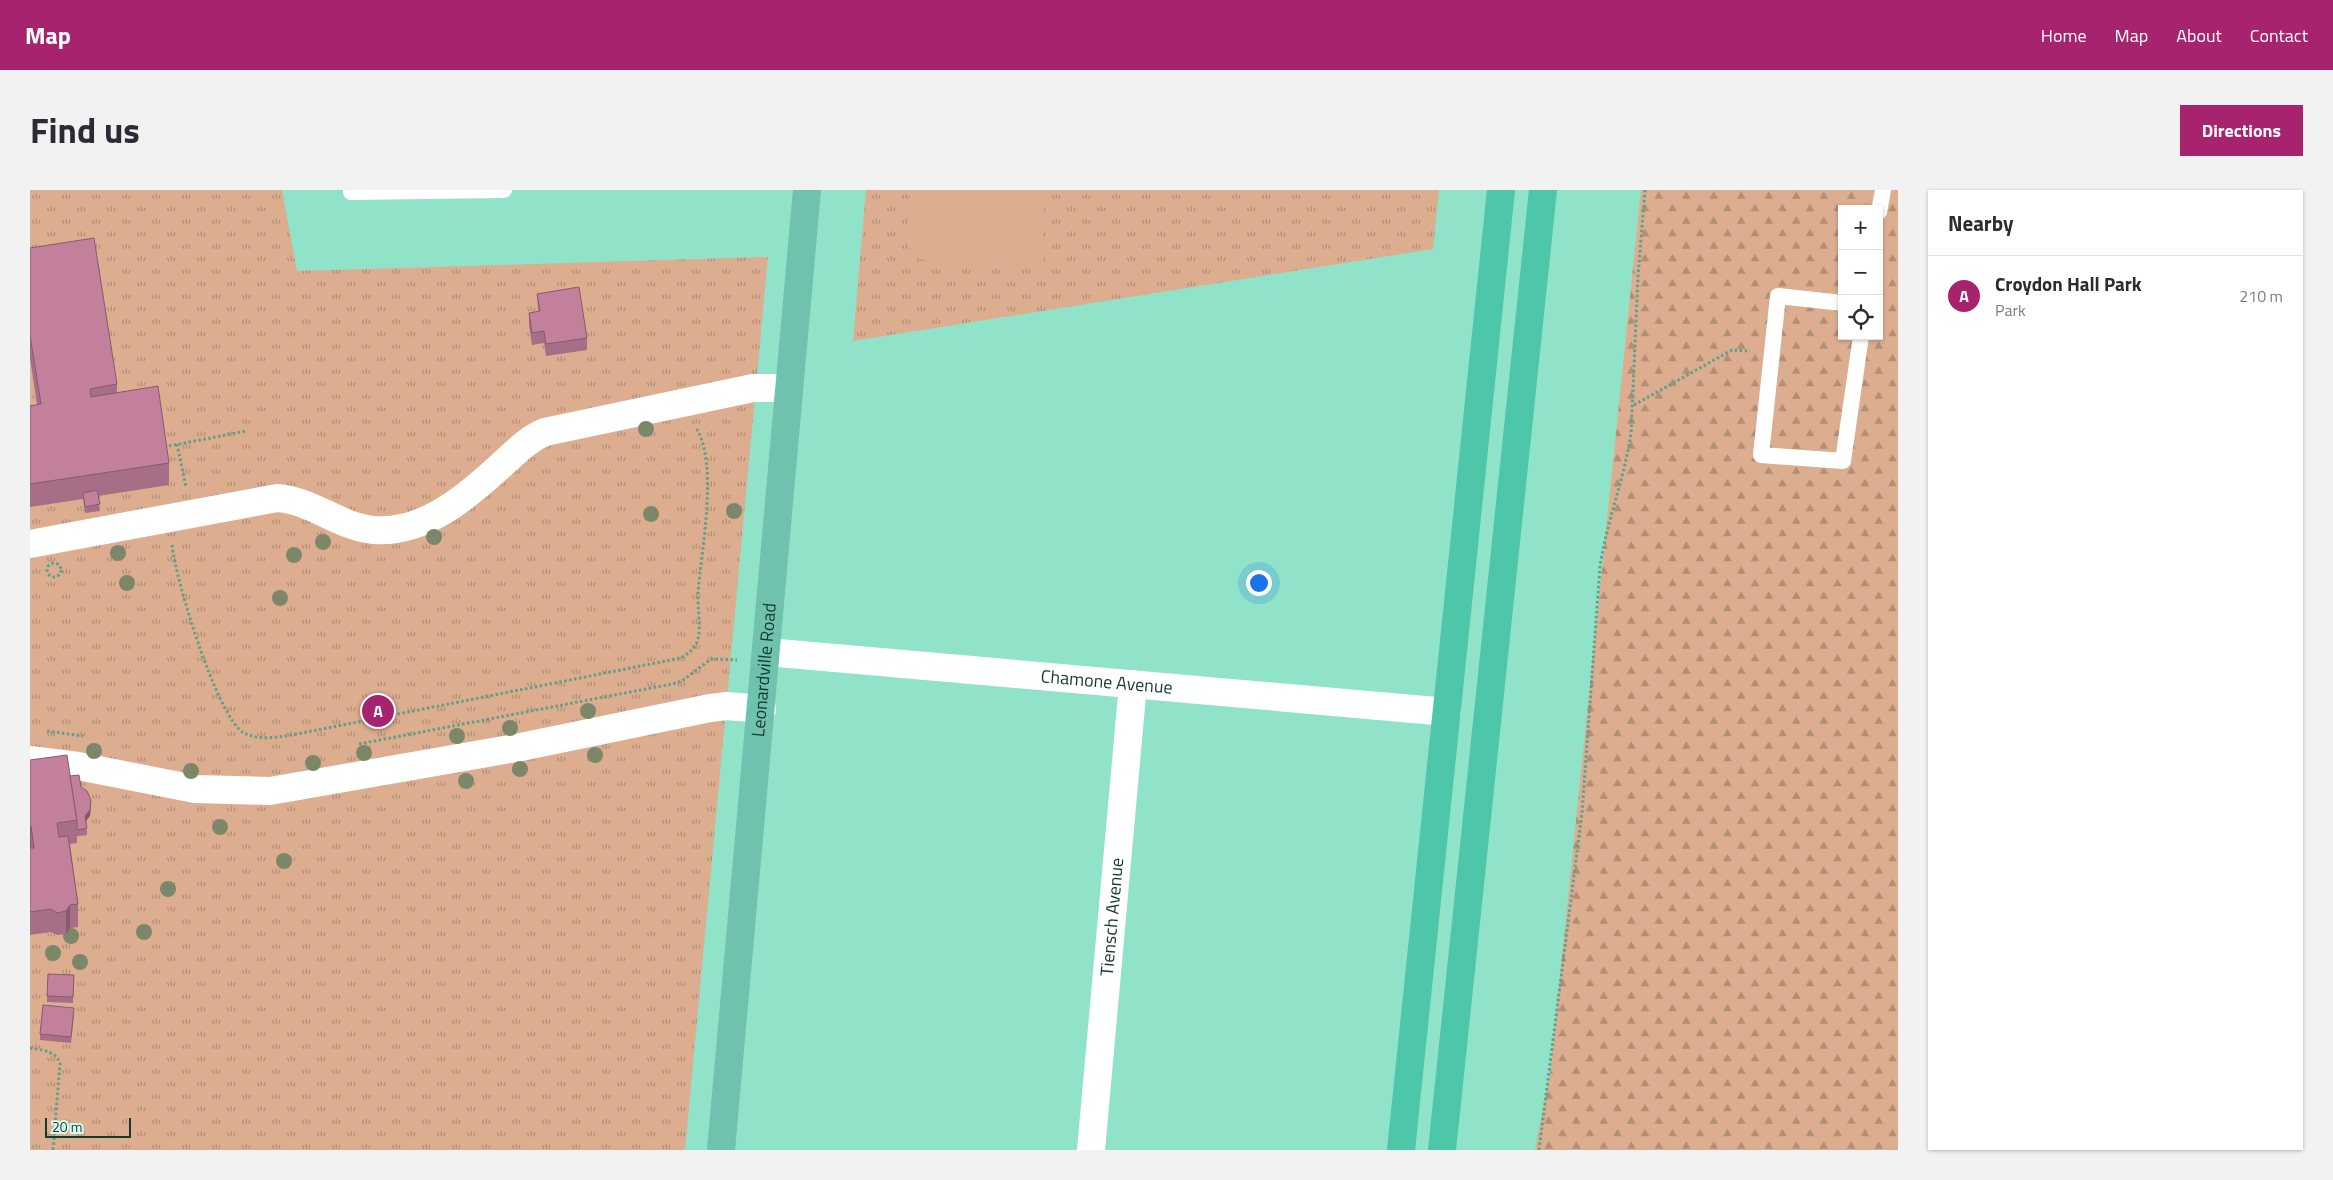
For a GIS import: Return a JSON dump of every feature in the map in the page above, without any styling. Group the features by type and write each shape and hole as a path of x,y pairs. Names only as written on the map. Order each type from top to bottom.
{"highway":[{"path":"1401,1150 1502,190"},
{"path":"1442,1150 1543,190"}],"main road":[{"name":"Leonardville Road","path":"721,1150 807,190"}],"street":[{"path":"30,544 283,499 298,502 339,522 357,527 382,530 402,528 426,520 460,500 524,444 545,432 753,388 789,388"},
{"name":"Chamone Avenue","path":"767,652 1447,712"},
{"name":"Tiensch Avenue","path":"1091,1150 1133,684"},
{"path":"30,760 78,766 195,789 270,791 516,748 710,708 727,706 762,709"}],"lane":[{"path":"351,190 351,192 504,190"},
{"path":"1880,205 1883,190"},
{"path":"1838,302 1778,296 1760,455 1843,461 1860,340"}],"path":[{"path":"1539,1150 1582,814 1600,566 1605,532 1627,457 1633,405 1638,276 1645,190"},
{"path":"1633,405 1732,350 1772,353"},
{"path":"177,444 187,516 173,533 172,547 191,619 223,704 237,726 252,736 273,737 297,734 680,658 693,649 698,636 698,592 706,521 706,460 699,432 678,403"},
{"path":"163,447 246,431"},
{"path":"350,746 672,684 682,681 711,659 738,660"},
{"path":"45,731 91,737"},
{"path":"30,1048 52,1053 57,1056 60,1064 53,1150"}],"green space":[{"path":"30,190 282,190 297,271 768,257 685,1150 30,1150"},
{"path":"866,190 1439,190 1433,249 853,341"},
{"path":"910,190 1045,190 1042,261 971,264 917,258 910,252 908,239"},
{"path":"1641,190 1898,190 1898,1150 1535,1150 1550,1073"}],"building":[{"path":"94,238 117,384 90,389 91,397 158,386 169,463 30,484 30,406 41,404 30,335 30,248"},
{"path":"579,287 587,338 546,344 544,331 532,333 529,313 540,311 537,294"},
{"path":"97,490 100,504 85,507 83,493"},
{"path":"67,755 77,820 57,823 59,837 68,836 78,904 70,905 66,911 57,913 51,909 30,912 30,848 34,848 30,826 30,760"},
{"path":"79,775 81,787 87,791 91,800 90,810 85,816 87,828 77,830 70,776"},
{"path":"48,974 74,975 73,997 47,996"},
{"path":"43,1005 74,1008 71,1037 40,1034"}],"place":[{"name":"Croydon Hall Park","path":"378,711"}]}
